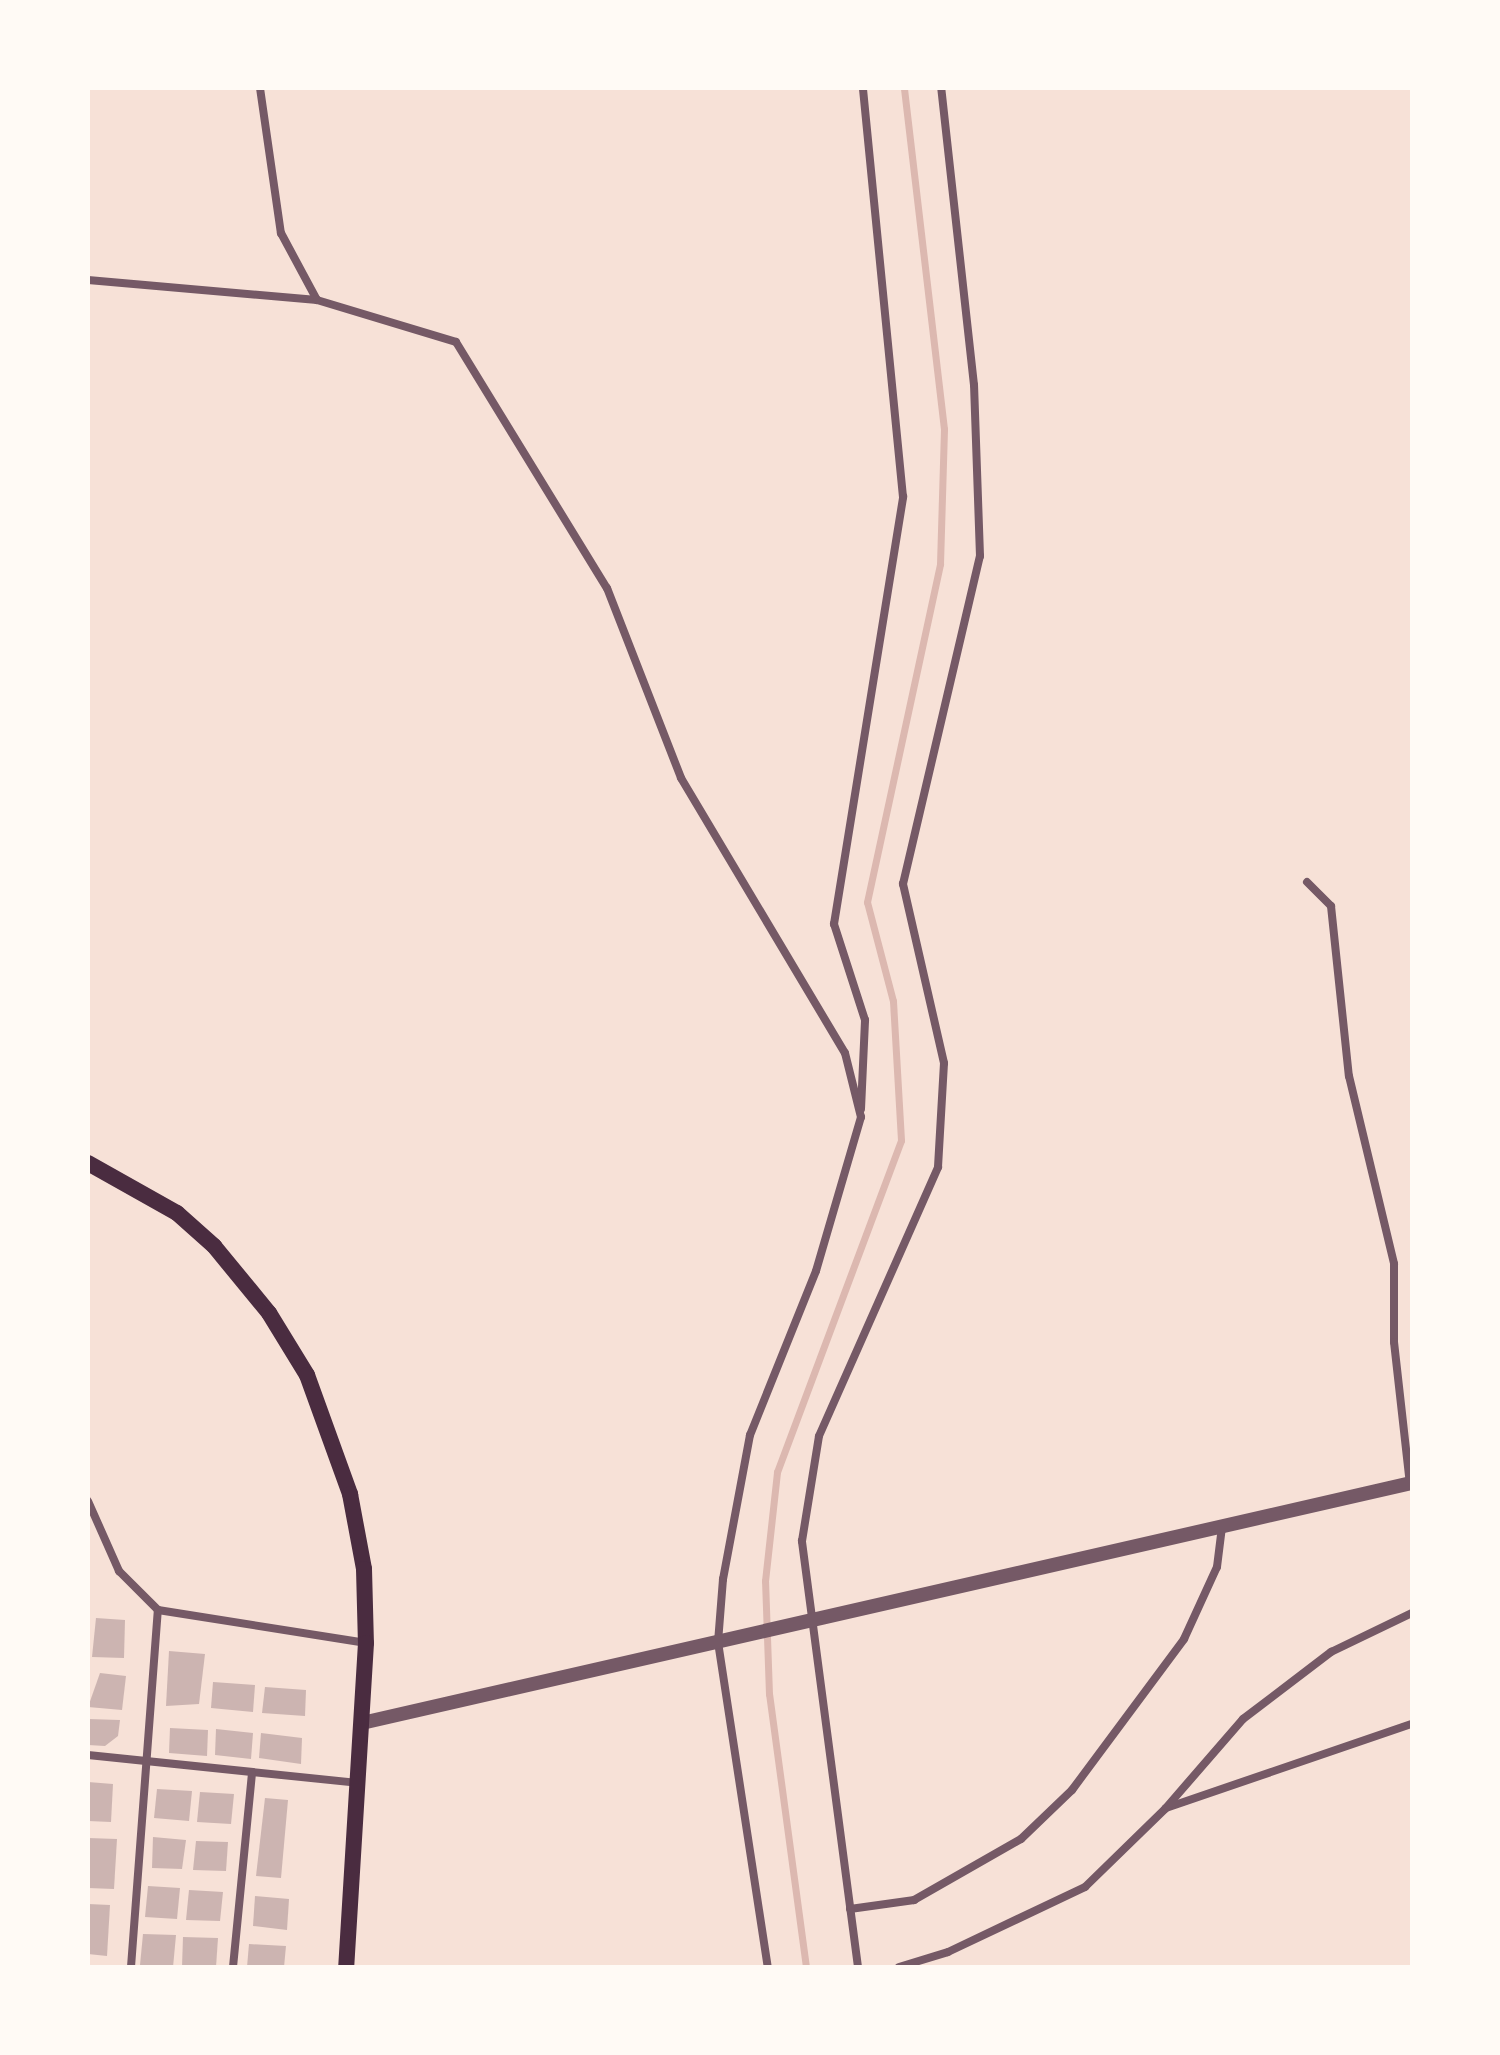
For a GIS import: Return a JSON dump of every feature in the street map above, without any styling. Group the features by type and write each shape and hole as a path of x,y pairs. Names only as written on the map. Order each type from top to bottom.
{"main road":[{"path":"88,1163 177,1213 214,1246 269,1313 307,1375 350,1494 364,1569 366,1643 346,1967"}],"street":[{"path":"260,88 281,233 317,300"},
{"path":"768,1967 718,1642 723,1579 750,1435 816,1271 861,1117 865,1020 834,924 903,497 863,88"},
{"path":"858,1967 803,1623 802,1541 819,1436 938,1167 944,1063 903,884 980,556 974,385 941,88"},
{"path":"88,280 317,300 456,342 607,588 681,778 845,1053 861,1117"},
{"path":"362,1723 1411,1483 1394,1342 1394,1264 1349,1076 1331,906 1307,882"},
{"path":"88,1501 119,1571 158,1610 366,1643"},
{"path":"850,1909 914,1900 1021,1839 1072,1790 1184,1639 1217,1567 1222,1527"},
{"path":"131,1967 158,1610"},
{"path":"899,1967 948,1952 1085,1887 1165,1809 1243,1719 1331,1652 1412,1613"},
{"path":"1165,1809 1412,1724"},
{"path":"88,1755 359,1783"},
{"path":"233,1967 252,1774"}],"building":[{"path":"96,1618 125,1620 124,1658 92,1657"},
{"path":"169,1651 205,1654 199,1704 166,1706"},
{"path":"100,1673 126,1676 122,1710 88,1707"},
{"path":"213,1682 255,1685 253,1712 211,1708"},
{"path":"265,1687 306,1690 305,1716 262,1713"},
{"path":"88,1719 120,1720 118,1736 105,1746 88,1745"},
{"path":"170,1728 208,1730 207,1756 169,1753"},
{"path":"216,1729 253,1733 251,1759 215,1755"},
{"path":"261,1733 302,1738 301,1764 259,1758"},
{"path":"88,1782 113,1784 111,1822 88,1821"},
{"path":"157,1789 192,1791 189,1821 154,1818"},
{"path":"200,1792 234,1794 231,1824 197,1822"},
{"path":"265,1798 288,1800 281,1878 256,1876"},
{"path":"153,1837 186,1840 182,1869 152,1868"},
{"path":"88,1838 117,1839 114,1889 88,1888"},
{"path":"196,1841 228,1842 226,1871 193,1870"},
{"path":"148,1886 180,1888 177,1919 145,1917"},
{"path":"189,1890 223,1892 220,1921 186,1920"},
{"path":"255,1896 289,1899 287,1930 253,1926"},
{"path":"88,1904 110,1905 107,1956 88,1954"},
{"path":"143,1934 176,1935 173,1967 140,1965"},
{"path":"183,1937 218,1938 216,1967 182,1967"},
{"path":"249,1944 286,1946 284,1967 247,1967"}],"waterway":[{"path":"806,1967 769,1694 765,1581 777,1472 901,1140 893,1001 867,902 940,564 944,429 904,88"}]}
